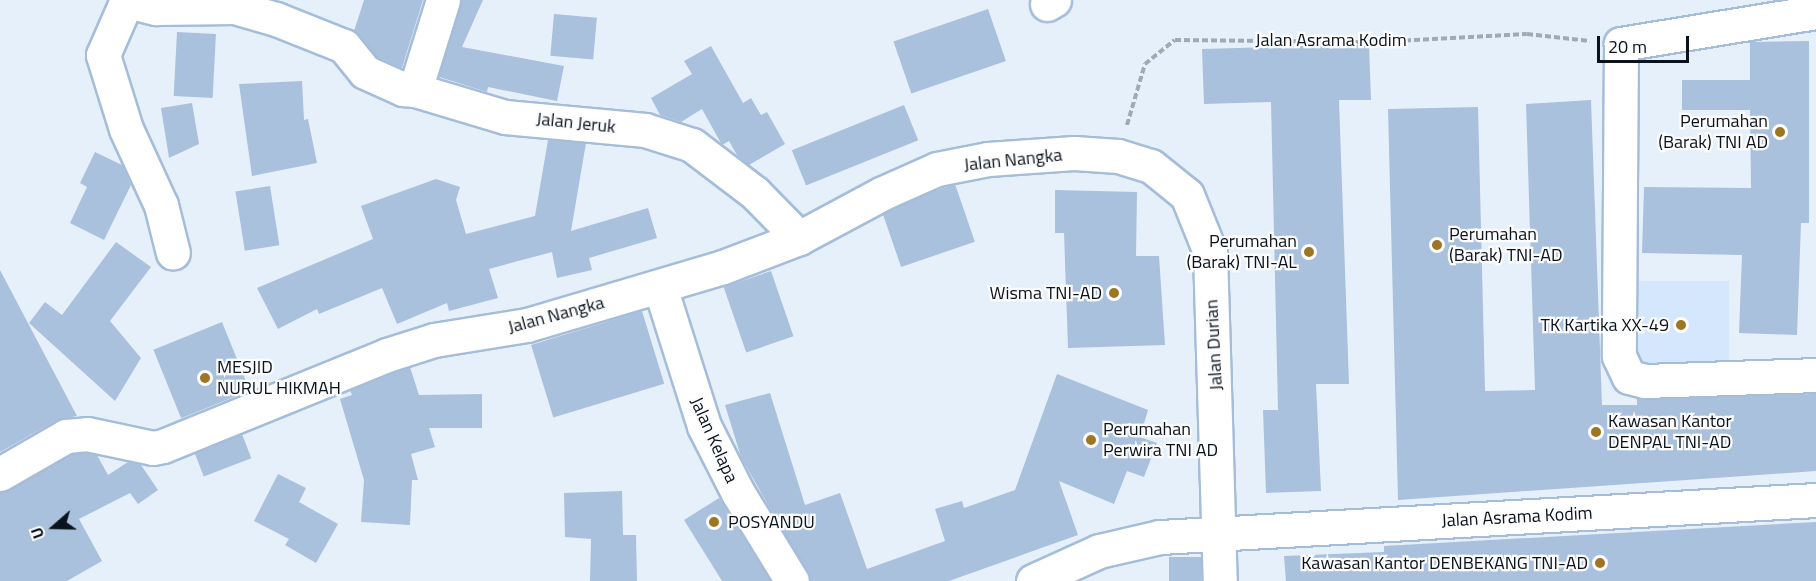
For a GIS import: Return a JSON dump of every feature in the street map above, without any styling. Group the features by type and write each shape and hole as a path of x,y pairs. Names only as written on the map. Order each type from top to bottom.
{"street":[{"path":"127,0 103,55 126,129 161,205 172,253"},
{"name":"Jalan Jeruk","path":"127,0 156,8 234,8 276,19 344,46 365,72 403,89 415,90 505,117 645,130 692,145 755,193 799,238"},
{"path":"415,90 443,0"},
{"path":"1816,12 1621,44 1619,356 1622,369 1629,377 1666,383 1816,375"},
{"name":"Jalan Nangka","path":"0,474 66,436 87,434 153,448 434,340 527,325 660,287 799,238 884,193 937,170 988,159 1074,153 1118,156"},
{"name":"Jalan Durian","path":"1118,156 1151,166 1186,195 1210,252 1220,581"},
{"name":"Jalan Kelapa","path":"660,287 704,426 738,494 792,581"},
{"name":"Jalan Asrama Kodim","path":"1219,534 1816,500"},
{"path":"1033,581 1129,541 1219,534"}],"path":[{"name":"Jalan Asrama Kodim","path":"1118,156 1145,64 1175,40 1378,42 1527,34 1621,44"}],"shaded area":[{"name":"TK Kartika XX-49","path":"1632,281 1729,281 1729,371 1632,371"}],"building":[{"path":"364,0 423,0 402,68 377,57 354,31"},
{"path":"461,0 483,0 462,47 564,66 557,101 488,87 487,92 439,77"},
{"path":"988,9 1006,61 911,94 893,42"},
{"path":"554,14 597,18 593,60 550,56"},
{"path":"177,32 216,34 213,98 174,96"},
{"path":"1809,41 1809,223 1801,223 1797,335 1739,333 1742,255 1642,253 1644,187 1751,188 1750,110 1682,110 1682,80 1750,80 1750,42"},
{"path":"1369,44 1371,100 1339,100 1349,384 1316,384 1321,491 1266,493 1263,410 1278,410 1271,102 1204,104 1202,49"},
{"path":"711,46 743,103 751,98 761,115 767,112 785,144 749,165 738,157 729,141 722,145 702,109 681,122 660,115 651,98 692,74 684,61"},
{"path":"302,81 304,120 308,119 317,163 252,176 239,84"},
{"path":"1591,100 1602,405 1637,405 1637,398 1816,394 1816,471 1398,500 1388,109 1478,107 1485,391 1535,390 1526,104"},
{"path":"192,103 199,144 169,158 161,108"},
{"path":"904,105 918,140 806,186 792,150"},
{"path":"548,140 586,143 571,231 648,208 657,238 589,258 592,270 557,278 552,252 489,269 498,298 449,311 447,303 397,324 382,288 319,314 317,309 278,329 257,288 373,239 361,206 436,179 460,187 456,200 466,234 535,216"},
{"path":"95,152 122,165 131,185 104,240 70,223 87,187 80,183"},
{"path":"955,184 975,242 901,267 881,209"},
{"path":"270,186 279,245 245,251 235,191"},
{"path":"1055,190 1137,192 1136,256 1159,256 1165,345 1068,348 1064,233 1055,233"},
{"path":"116,242 151,267 110,321 141,358 115,401 29,323 45,302 62,315"},
{"path":"0,270 77,416 57,420 0,452"},
{"path":"771,271 793,336 746,353 724,287"},
{"path":"642,311 664,384 553,418 531,345"},
{"name":"MESJID NURUL HIKMAH","path":"222,322 250,391 181,418 153,350"},
{"path":"410,367 419,395 482,394 482,428 429,428 435,447 411,454 418,480 412,480 410,525 361,522 364,480 340,399 352,395 350,390"},
{"path":"1057,374 1148,410 1140,437 1157,443 1144,477 1127,471 1114,504 1059,481 1078,535 949,581 811,581 741,457 725,405 770,393 805,505 840,493 867,569 945,541 935,509 962,501 964,508 1015,490"},
{"path":"242,434 251,458 204,477 194,452"},
{"path":"72,454 97,455 108,475 128,462 141,465 158,490 138,504 130,493 79,519 102,561 67,581 0,581 0,493"},
{"path":"278,474 306,488 299,502 338,524 316,563 285,545 289,539 254,521"},
{"path":"622,491 623,535 636,535 637,581 590,581 591,539 565,537 564,493"},
{"path":"719,498 770,581 722,581 684,520"},
{"name":"Kawasan Kantor DENBEKANG TNI-AD","path":"1816,522 1816,581 1286,581 1284,556 1384,552 1384,546"},
{"path":"1169,557 1201,557 1201,581 1169,581"}],"place":[{"name":"Perumahan (Barak) TNI AD","path":"1780,132"},
{"name":"Perumahan (Barak) TNI-AD","path":"1437,245"},
{"name":"Perumahan (Barak) TNI-AL","path":"1309,252"},
{"name":"Wisma TNI-AD","path":"1114,293"},
{"name":"TK Kartika XX-49","path":"1681,325"},
{"name":"MESJID NURUL HIKMAH","path":"205,378"},
{"name":"Kawasan Kantor DENPAL TNI-AD","path":"1596,432"},
{"name":"Perumahan Perwira TNI AD","path":"1091,440"},
{"name":"POSYANDU","path":"714,522"},
{"name":"Kawasan Kantor DENBEKANG TNI-AD","path":"1600,563"}]}
